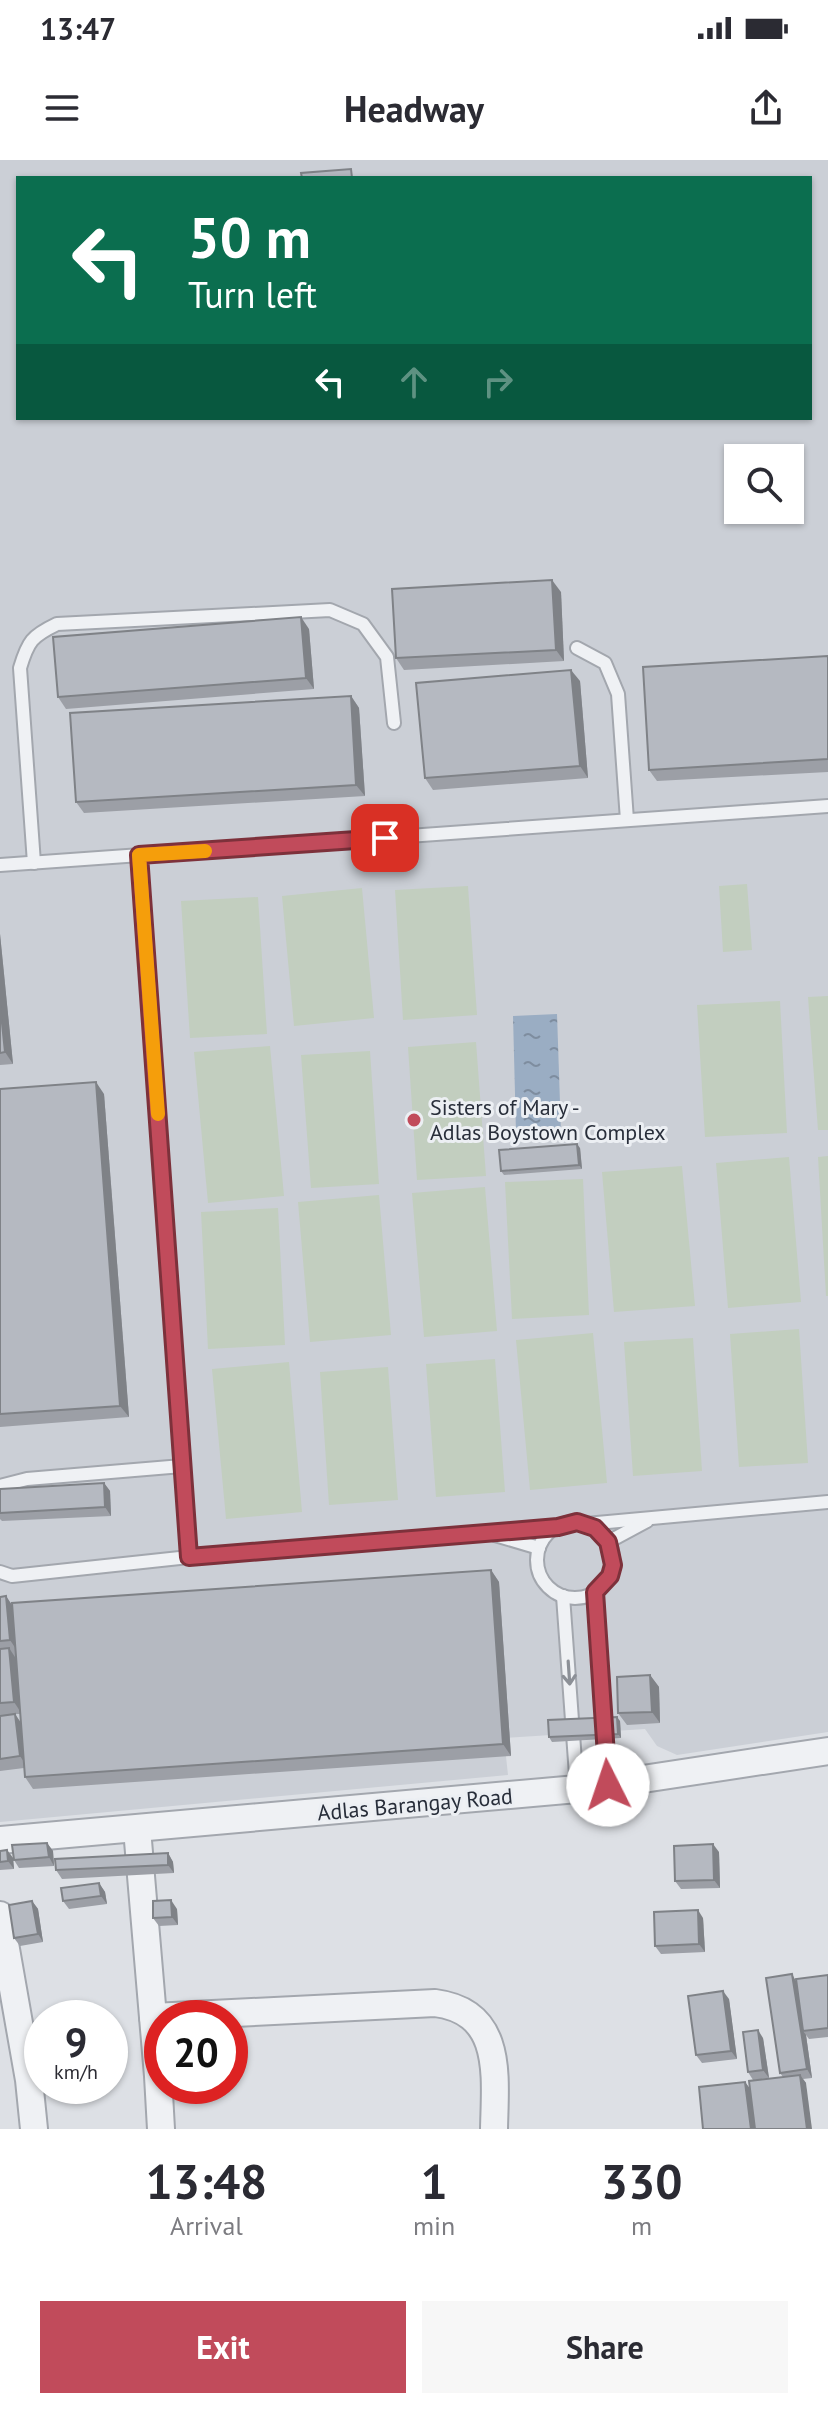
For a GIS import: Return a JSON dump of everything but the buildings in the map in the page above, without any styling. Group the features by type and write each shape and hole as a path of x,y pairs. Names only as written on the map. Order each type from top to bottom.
{"street":[{"name":"Adlas Barangay Road","path":"0,1840 577,1789 828,1751"},
{"path":"137,1829 152,2000"},
{"path":"0,1915 29,2080 34,2129"},
{"path":"248,2012 435,2003 461,2009 474,2017 489,2042 495,2071 494,2129"},
{"path":"159,2104 161,2129"}],"lane":[{"path":"34,863 20,668 26,647 37,633 57,624 330,610 363,624 387,657 394,723"},
{"path":"577,648 605,663 618,694 627,820"},
{"path":"0,865 828,806"},
{"path":"139,855 189,1557"},
{"path":"0,1486 27,1479 182,1466"},
{"path":"0,1572 12,1576 189,1557 828,1502"},
{"path":"608,1542 653,1518"},
{"path":"558,1527 550,1532 539,1548 539,1571 552,1590 563,1596 579,1598 595,1592 610,1576 613,1565 603,1534 586,1524"},
{"path":"488,1533 539,1548"},
{"path":"595,1592 608,1785"},
{"path":"563,1596 577,1789"}],"shaded area":[{"name":"Sisters of Mary - Adlas Boystown Complex","path":"0,160 828,160 828,1732 677,1755 657,1746 645,1729 504,1738 508,1775 0,1822"}],"green space":[{"path":"747,884 752,950 723,952 719,886"},
{"path":"468,886 477,1015 403,1020 395,890"},
{"path":"362,888 374,1018 294,1026 282,896"},
{"path":"258,897 267,1034 190,1038 181,901"},
{"path":"828,996 828,1130 818,1130 808,997"},
{"path":"780,1001 787,1133 705,1137 697,1005"},
{"path":"476,1042 486,1176 417,1180 408,1047"},
{"path":"270,1046 284,1196 208,1203 194,1052"},
{"path":"370,1051 379,1184 311,1188 301,1055"},
{"path":"828,1156 828,1296 826,1296 818,1157"},
{"path":"789,1157 801,1302 728,1308 716,1163"},
{"path":"682,1166 695,1306 614,1312 602,1172"},
{"path":"583,1179 589,1315 512,1319 505,1182"},
{"path":"485,1187 497,1331 424,1337 412,1193"},
{"path":"379,1195 391,1335 310,1342 298,1202"},
{"path":"278,1208 285,1345 208,1349 201,1212"},
{"path":"799,1329 808,1463 739,1467 730,1334"},
{"path":"593,1333 607,1483 530,1490 516,1340"},
{"path":"693,1338 702,1471 633,1476 624,1342"},
{"path":"495,1359 505,1492 436,1497 426,1364"},
{"path":"289,1362 302,1512 226,1519 212,1369"},
{"path":"388,1367 398,1500 329,1505 320,1372"}],"water":[{"path":"557,1014 561,1132 516,1133 513,1016"}],"slow traffic":[{"path":"158,1114 139,855 205,851"}],"place":[{"name":"Sisters of Mary - Adlas Boystown Complex","path":"414,1120"}],"route":[{"path":"385,838 139,855 189,1557 558,1527 577,1522 595,1528 608,1542 613,1565 604,1585 595,1592 608,1785"}]}
